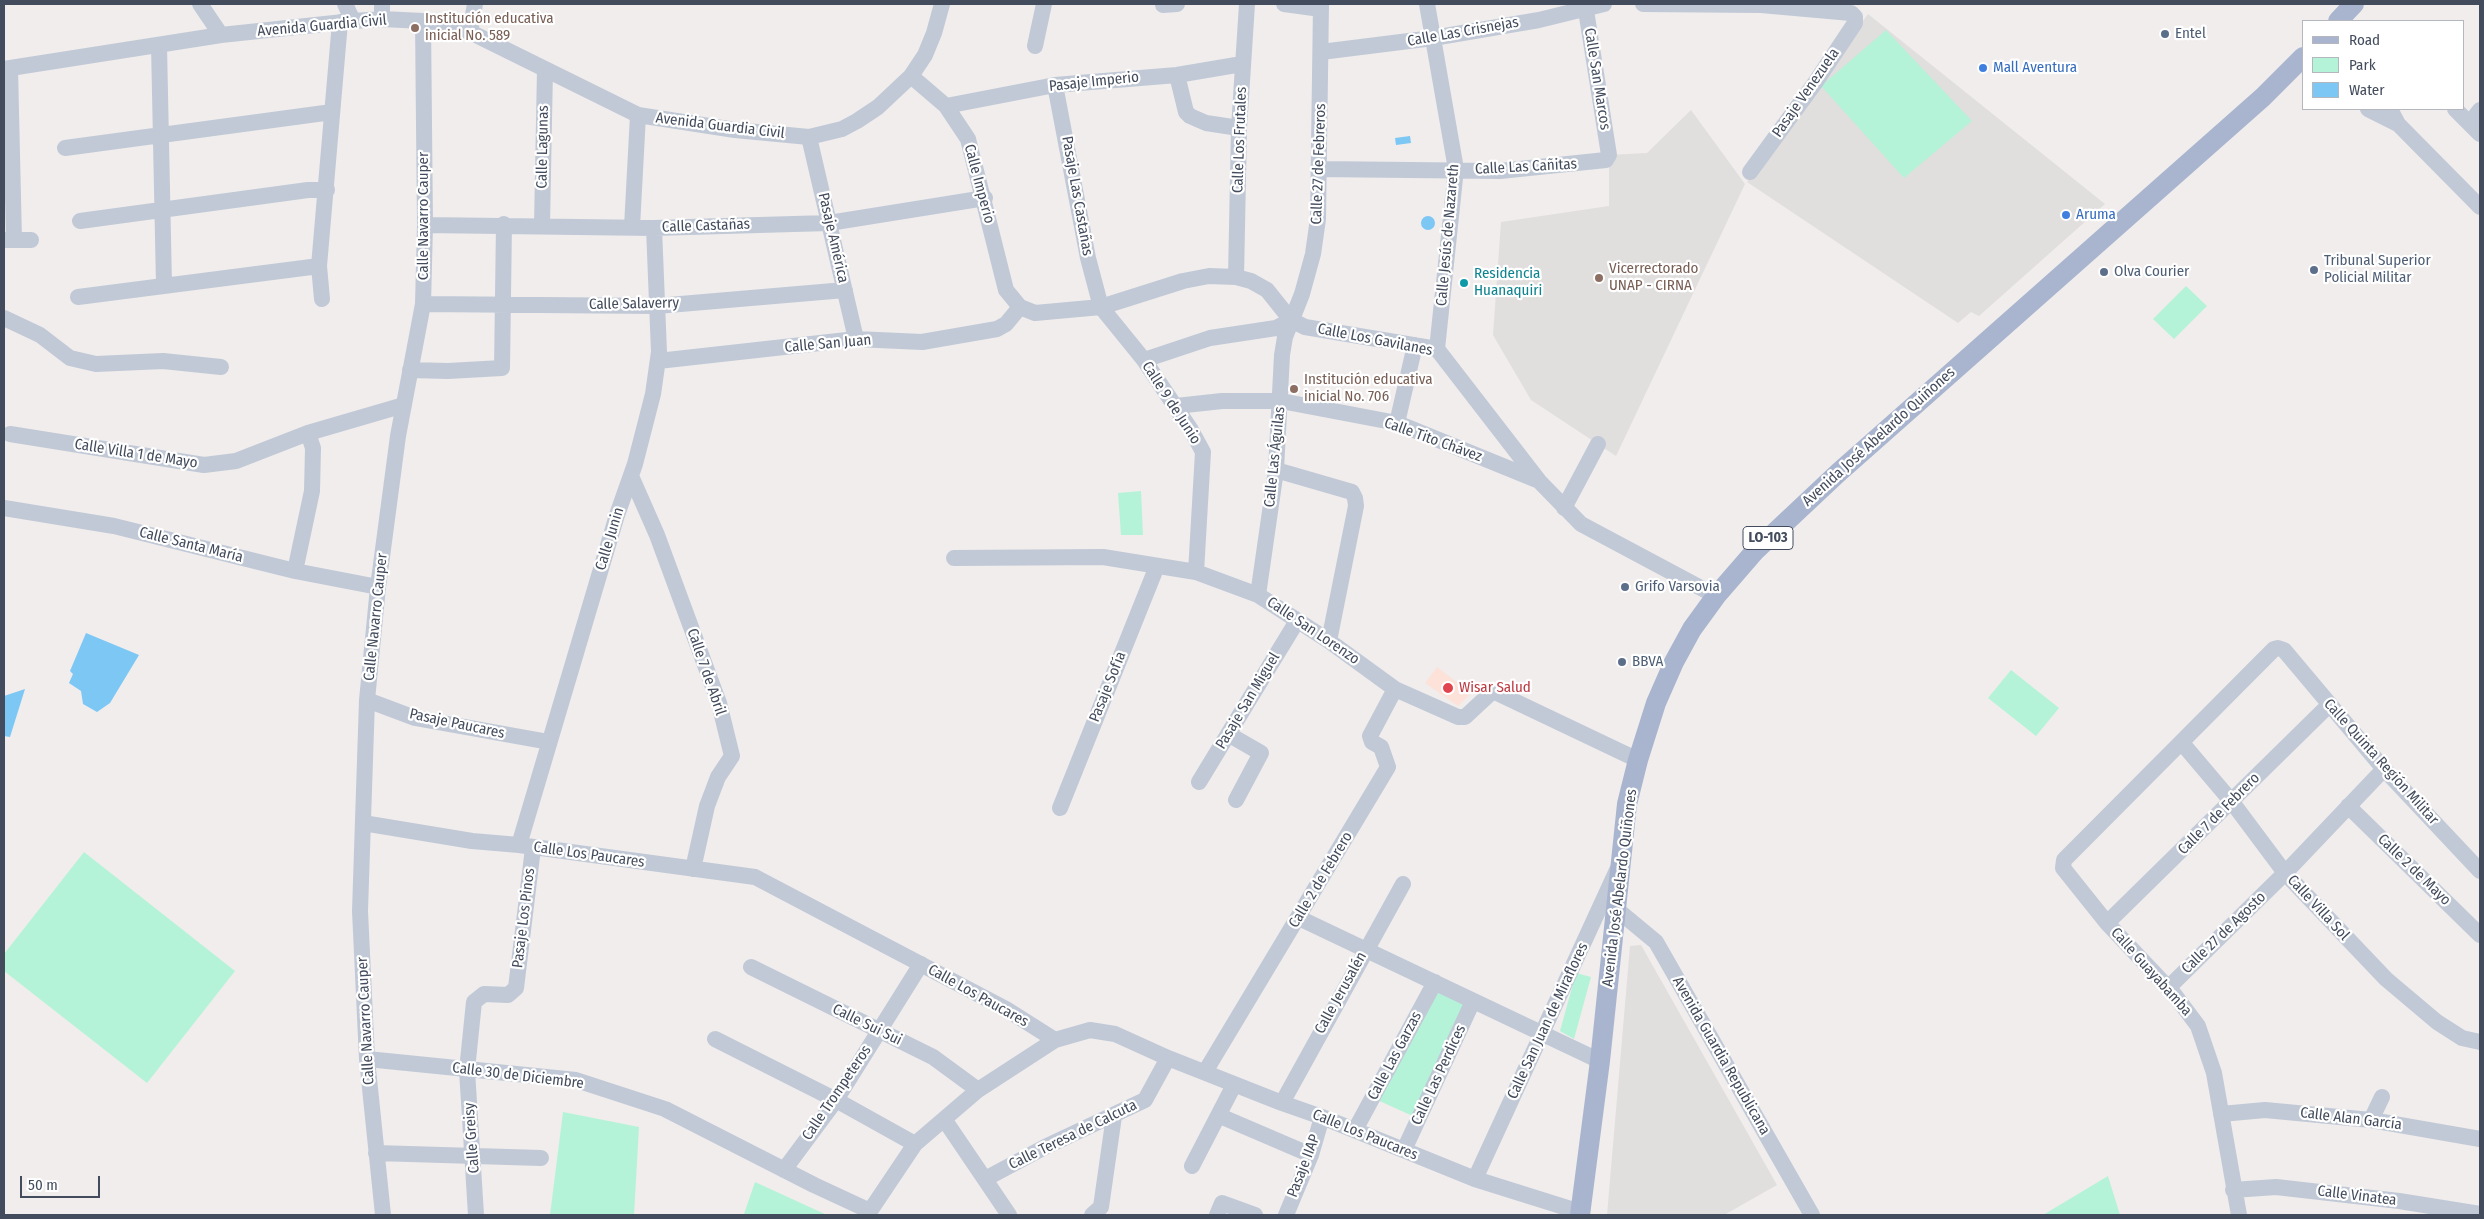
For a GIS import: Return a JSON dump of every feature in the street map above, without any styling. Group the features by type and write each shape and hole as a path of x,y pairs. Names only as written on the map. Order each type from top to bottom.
{"main road":[{"name":"Avenida José Abelardo Quiñones","path":"1580,1213 1600,1061 1620,862 1628,804 1638,760 1656,703 1674,662 1692,629 1716,596 1755,551 1838,473 2263,97 2293,77 2302,58"}],"street":[{"path":"200,4 221,35"},
{"path":"322,299 319,266 327,190 332,112 346,22 346,4"},
{"path":"470,32 475,4"},
{"name":"Avenida Guardia Civil","path":"7,69 221,35 346,22 382,11 470,32 638,115 734,130 809,137 842,129 857,121 878,107 911,76 925,55 934,33 942,4"},
{"path":"1035,46 1044,4"},
{"name":"Calle Los Frutales","path":"1236,277 1239,128 1247,4"},
{"path":"1284,4 1321,7"},
{"name":"Calle Jesús de Nazareth","path":"1427,4 1456,169 1437,348"},
{"name":"Calle Las Crisnejas","path":"1321,52 1433,38 1539,20 1585,6 1604,4"},
{"name":"Pasaje Venezuela","path":"1643,4 1761,5 1850,13 1855,17 1855,23 1815,83 1750,172"},
{"name":"Calle San Marcos","path":"1585,6 1609,154"},
{"name":"Calle 27 de Febreros","path":"1291,320 1302,294 1313,254 1318,219 1321,7"},
{"name":"Calle Navarro Cauper","path":"383,1215 367,1059 360,911 367,700 378,587 404,405 423,304 425,225 424,21"},
{"path":"159,45 164,285"},
{"name":"Pasaje Imperio","path":"946,106 1055,85 1177,75 1242,64"},
{"path":"7,69 9,240 31,240"},
{"name":"Calle Lagunas","path":"542,225 545,69"},
{"path":"1177,75 1186,112 1190,116 1206,123 1239,128"},
{"name":"Calle Imperio","path":"911,76 946,106 968,139 1006,290 1020,307"},
{"name":"Pasaje Las Castañas","path":"1055,85 1088,258 1101,307"},
{"path":"2370,110 2398,124"},
{"path":"2391,110 2398,124 2480,207"},
{"path":"2456,110 2475,129"},
{"path":"2475,129 2480,110"},
{"path":"65,148 332,112"},
{"path":"632,227 638,115"},
{"name":"Pasaje América","path":"809,137 856,339"},
{"name":"Calle Las Cañitas","path":"1318,169 1456,169 1500,171 1601,162 1606,160 1609,154"},
{"path":"80,221 308,190 327,190"},
{"name":"Calle Castañas","path":"425,225 504,224 654,228 830,223 984,198"},
{"path":"410,370 448,371 502,368 504,224"},
{"name":"Calle Junin","path":"526,846 549,742 617,516 631,476 653,394 658,362 654,228"},
{"path":"78,297 319,266"},
{"path":"1020,307 1035,313 1101,307 1183,281 1209,276 1236,277 1251,281 1267,290 1281,305 1291,320 1276,328 1210,338 1144,360"},
{"name":"Calle Salaverry","path":"423,304 657,306 845,290"},
{"name":"Calle San Juan","path":"658,362 856,339 922,342 986,332 1006,324 1020,307"},
{"name":"Calle 9 de Junio","path":"1101,307 1144,360 1176,406 1202,452 1196,572"},
{"path":"4,318 40,335 70,358 96,364 164,361 221,367"},
{"name":"Calle Los Gavilanes","path":"1291,320 1305,327 1437,348 1539,481 1581,524 1716,596"},
{"name":"Calle Las Águilas","path":"1258,594 1276,470 1282,355 1291,320"},
{"path":"1397,423 1415,345"},
{"name":"Calle Tito Chávez","path":"1176,406 1222,400 1281,401 1397,423 1539,481"},
{"name":"Calle Villa 1 de Mayo","path":"10,434 204,466 236,461 311,441 404,405"},
{"path":"295,571 311,498 311,441"},
{"path":"1564,508 1598,444"},
{"path":"1276,470 1352,492 1355,498 1356,506 1330,641"},
{"name":"Calle 7 de Abril","path":"631,476 657,535 719,703 732,756 718,777 706,806 693,870"},
{"name":"Calle Santa María","path":"4,508 114,526 295,571 378,587"},
{"name":"Calle San Lorenzo","path":"954,558 1103,557 1196,572 1258,594 1330,641 1395,688 1461,718 1493,691 1638,760"},
{"name":"Pasaje Sofía","path":"1060,808 1157,566"},
{"name":"Pasaje San Miguel","path":"1199,782 1297,621"},
{"name":"Calle Quinta Región Militar","path":"2182,743 2274,650 2278,648 2284,650 2384,769 2480,871"},
{"name":"Calle 2 de Febrero","path":"1205,1072 1388,767 1381,747 1372,742 1370,736 1395,688"},
{"name":"Pasaje Paucares","path":"367,700 415,718 549,742"},
{"name":"Calle 7 de Febrero","path":"2107,923 2330,704"},
{"path":"1228,734 1261,753 1236,800"},
{"name":"Calle Villa Sol","path":"2182,743 2232,802 2285,873 2396,988 2437,1022 2462,1038 2480,1042"},
{"name":"Calle Guayabamba","path":"2182,743 2064,860 2063,868 2107,923 2168,988 2198,1026 2214,1073 2233,1190 2239,1215"},
{"name":"Calle 27 de Agosto","path":"2168,988 2285,873 2384,769"},
{"name":"Calle 2 de Mayo","path":"2348,806 2480,935"},
{"name":"Calle Los Paucares","path":"363,823 472,841 526,846 754,877 1006,1009 1055,1040 1090,1030 1115,1034 1234,1085 1322,1117 1475,1179 1580,1213"},
{"name":"Pasaje Los Pinos","path":"474,1002 484,994 508,995 516,988 526,846"},
{"name":"Calle San Juan de Miraflores","path":"1475,1179 1620,862"},
{"name":"Calle Jerusalén","path":"1282,1103 1365,949 1403,884"},
{"name":"Avenida Guardia Republicana","path":"1615,908 1656,942 1812,1215"},
{"path":"1299,918 1600,1061"},
{"name":"Calle Trompeteros","path":"784,1170 836,1100 921,964"},
{"name":"Calle Sui Sui","path":"751,967 933,1057 978,1090"},
{"name":"Calle Las Garzas","path":"1355,1130 1435,982"},
{"name":"Calle Las Perdices","path":"1404,1150 1473,1000"},
{"name":"Calle Greisy","path":"474,1002 467,1070 474,1157 476,1215"},
{"path":"715,1039 836,1100 915,1144 978,1090 1055,1040"},
{"name":"Calle Teresa de Calcuta","path":"985,1179 1045,1147 1145,1100 1168,1058"},
{"name":"Calle 30 de Diciembre","path":"367,1059 576,1080 665,1109 784,1170 870,1211 915,1144"},
{"path":"1192,1166 1220,1116 1234,1085"},
{"path":"2372,1120 2382,1097"},
{"name":"Calle Alan García","path":"2221,1114 2265,1110 2372,1120 2480,1139"},
{"path":"1092,1215 1101,1207 1114,1116"},
{"path":"1220,1116 1311,1154"},
{"name":"Pasaje IIAP","path":"1286,1215 1311,1154 1322,1117"},
{"path":"944,1119 1009,1215"},
{"path":"376,1153 541,1158"},
{"name":"Calle Vinatea","path":"2233,1190 2276,1187 2399,1201 2480,1214"},
{"path":"1217,1215 1222,1203 1255,1215"}],"shaded area":[{"path":"1868,14 2105,204 1979,316 1971,312 1958,323 1747,182"},
{"name":"Vicerrectorado UNAP - CIRNA","path":"1691,110 1745,184 1616,456 1531,400 1493,335 1501,222 1609,206 1609,155 1647,153"},
{"name":"Wisar Salud","path":"1437,667 1471,693 1458,706 1425,683"},
{"path":"1641,945 1777,1185 1724,1215 1607,1215 1630,946"}],"green space":[{"path":"1886,30 1972,121 1904,178 1821,86"},
{"path":"2186,286 2207,306 2174,339 2153,319"},
{"path":"1141,491 1143,535 1121,535 1118,493"},
{"path":"2011,670 2059,708 2036,736 1988,698"},
{"path":"84,852 235,971 147,1083 4,971 4,954"},
{"path":"1576,973 1591,977 1574,1039 1560,1031"},
{"path":"1435,986 1472,1004 1415,1117 1375,1099"},
{"path":"563,1112 639,1127 634,1215 550,1215"},
{"path":"2108,1176 2120,1215 2043,1215"},
{"path":"755,1182 827,1215 669,1215 744,1214"}],"water":[{"path":"1410,136 1411,143 1396,145 1395,138"},
{"path":"1428,216 1433,218 1435,223 1433,228 1428,230 1423,228 1421,223 1423,218"},
{"path":"86,633 139,655 110,703 97,712 83,704 81,691 69,683 73,674 70,671"},
{"path":"25,689 10,737 4,736 4,696"}],"place":[{"name":"Institución educativa inicial No. 589","path":"415,28"},
{"name":"Entel","path":"2165,34"},
{"name":"Mall Aventura","path":"1983,68"},
{"name":"Aruma","path":"2066,215"},
{"name":"Tribunal Superior Policial Militar","path":"2314,270"},
{"name":"Olva Courier","path":"2104,272"},
{"name":"Vicerrectorado UNAP - CIRNA","path":"1599,278"},
{"name":"Residencia Huanaquiri","path":"1464,283"},
{"name":"Institución educativa inicial No. 706","path":"1294,389"},
{"name":"Grifo Varsovia","path":"1625,587"},
{"name":"BBVA","path":"1622,662"},
{"name":"Wisar Salud","path":"1448,688"}]}
